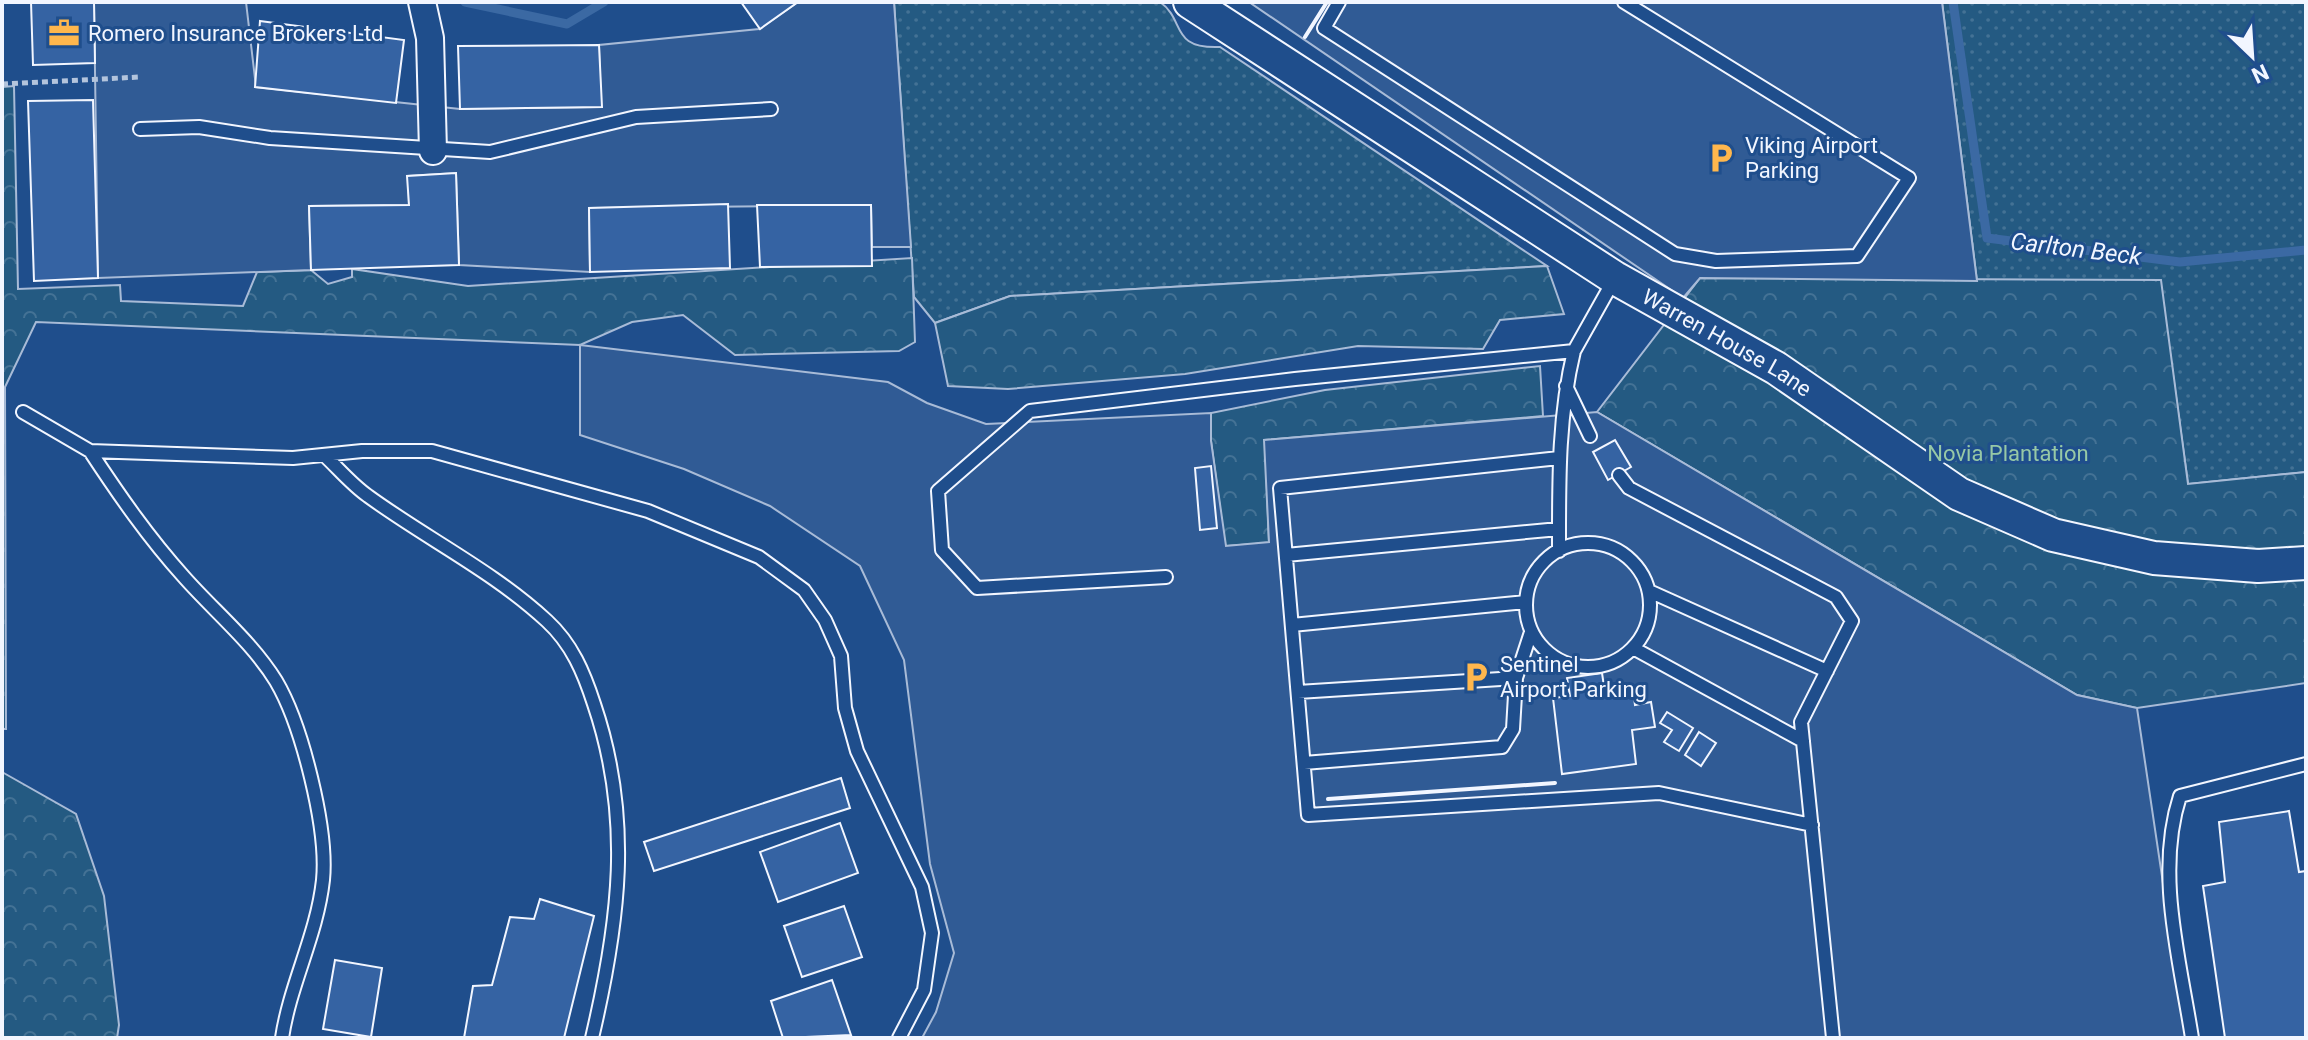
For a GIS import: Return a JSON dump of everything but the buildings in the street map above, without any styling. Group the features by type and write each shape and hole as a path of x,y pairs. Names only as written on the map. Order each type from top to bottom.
{"street":[{"path":"422,2 430,38 433,151"},
{"name":"Warren House Lane","path":"1190,2 1615,278 1776,368 1959,494 2053,535 2154,558 2258,566 2306,563"}],"lane":[{"path":"1339,2 1324,28 1675,254 1716,261 1857,256 1909,178 1624,2"},
{"path":"140,129 199,127 270,138 433,151 490,152 636,117 771,109"},
{"path":"1559,551 1559,458 1566,386 1574,351 1615,278"},
{"path":"1166,577 977,588 942,550 938,491 1030,411 1295,379 1574,351"},
{"path":"1566,386 1590,436"},
{"path":"23,412 90,451 139,524 276,682 302,744 319,824 323,879 309,945 285,1018 282,1038"},
{"path":"90,451 293,458 432,451 648,511 759,557 804,590 825,620 841,656 845,708 857,751 922,887 932,933 924,990 899,1038"},
{"path":"324,455 366,495 504,585 549,623 581,665 603,730 618,807 620,880 612,949 592,1038"},
{"path":"1559,458 1280,488 1308,815 1659,793 1812,825"},
{"path":"1619,475 1629,488 1836,597 1852,621 1801,722 1833,1038"},
{"path":"1286,555 1559,529"},
{"path":"1588,543 1608,546 1627,557 1641,572 1649,591 1650,611 1645,631 1633,648 1617,660 1598,667 1577,667 1558,660 1542,648 1531,632 1526,602 1535,571 1559,551 1588,543"},
{"path":"1649,591 1827,671"},
{"path":"1292,625 1526,602"},
{"path":"1304,763 1502,747 1513,729 1516,678 1531,632"},
{"path":"1633,648 1803,741"},
{"path":"1298,692 1516,678"},
{"path":"2192,1038 2168,882 2174,813 2180,796 2306,764"}],"path":[{"path":"2,84 140,77"}],"green space":[{"path":"894,2 1160,2 1168,9 1185,38 1204,46 1220,47 1547,266 1010,296 935,323 914,297"},
{"path":"1942,2 2306,2 2306,472 2188,484 2160,280 1977,281"},
{"path":"14,86 18,289 120,285 121,301 243,306 257,272 311,270 328,284 352,277 352,269 468,286 912,258 915,342 899,351 735,355 683,315 632,322 580,345 36,322 5,387 6,729 2,729 2,87"},
{"path":"1547,266 1564,314 1500,320 1483,349 1358,346 1185,374 1008,389 948,386 935,323 1010,296"},
{"name":"Novia Plantation","path":"1700,278 2161,280 2188,484 2306,472 2306,683 2137,708 2077,695 1597,412"},
{"path":"1540,366 1543,416 1265,440 1269,543 1225,546 1211,441 1211,413 1325,390"},
{"path":"2,772 76,814 104,896 119,1025 117,1038 2,1038"}],"shaded area":[{"path":"94,2 246,2 256,87 460,109 601,107 599,45 759,29 798,2 894,2 911,247 872,247 871,205 589,208 590,272 459,265 456,173 408,176 409,205 309,206 311,270 98,278"},
{"name":"Viking Airport Parking","path":"1249,2 1942,2 1977,281 1700,278 1683,298"},
{"name":"Sentinel Airport Parking","path":"580,345 888,382 927,403 986,424 1211,413 1211,441 1226,546 1269,542 1264,440 1597,412 2077,695 2137,708 2186,1038 922,1038 936,1012 954,953 930,864 904,660 860,566 770,506 684,469 580,435"}],"waterway":[{"name":"Carlton Beck","path":"465,2 567,24 604,2"},
{"name":"Carlton Beck","path":"1953,2 1987,238 2180,262 2306,250"}],"wall":[{"path":"1305,37 1327,2"},
{"path":"1328,799 1555,783"}],"place":[{"name":"Romero Insurance Brokers Ltd","path":"64,33"},
{"name":"Viking Airport Parking","path":"1721,158"},
{"name":"Sentinel Airport Parking","path":"1476,677"}]}
